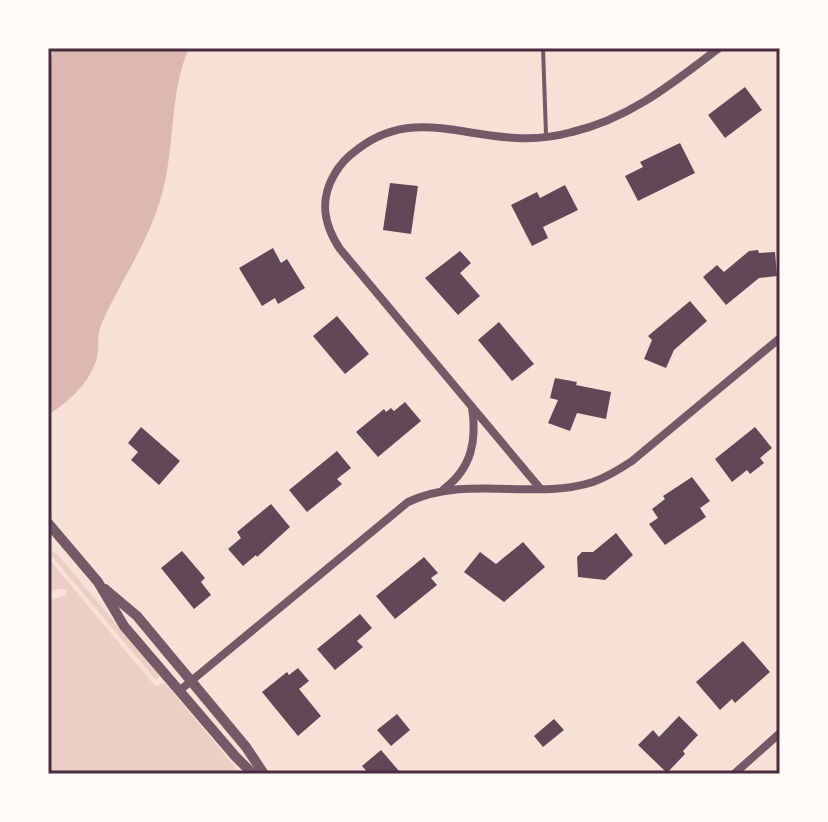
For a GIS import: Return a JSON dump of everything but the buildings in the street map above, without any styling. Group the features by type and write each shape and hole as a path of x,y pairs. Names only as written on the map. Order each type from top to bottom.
{"street":[{"path":"539,487 340,249 326,224 325,197 339,165 366,142 395,129 427,126 517,138 546,137 588,128 624,114 657,95 719,48"},
{"path":"179,691 394,512 423,495 444,489 557,488 592,482 620,469 780,338"},
{"path":"444,489 454,481 470,457 475,427 472,406"},
{"path":"48,523 98,582 137,616 246,747 264,774"},
{"path":"98,582 124,626 253,774"},
{"path":"734,774 780,733"}],"lane":[{"path":"543,48 546,137"}],"shaded area":[{"path":"54,48 189,48 179,81 159,205 101,325 97,357 88,378 48,415 48,71"},
{"path":"48,548 57,554 160,676 156,680 50,554"},
{"path":"48,558 155,686 165,683 241,774 48,774 48,601 66,595 67,590 57,589 48,594"}]}
